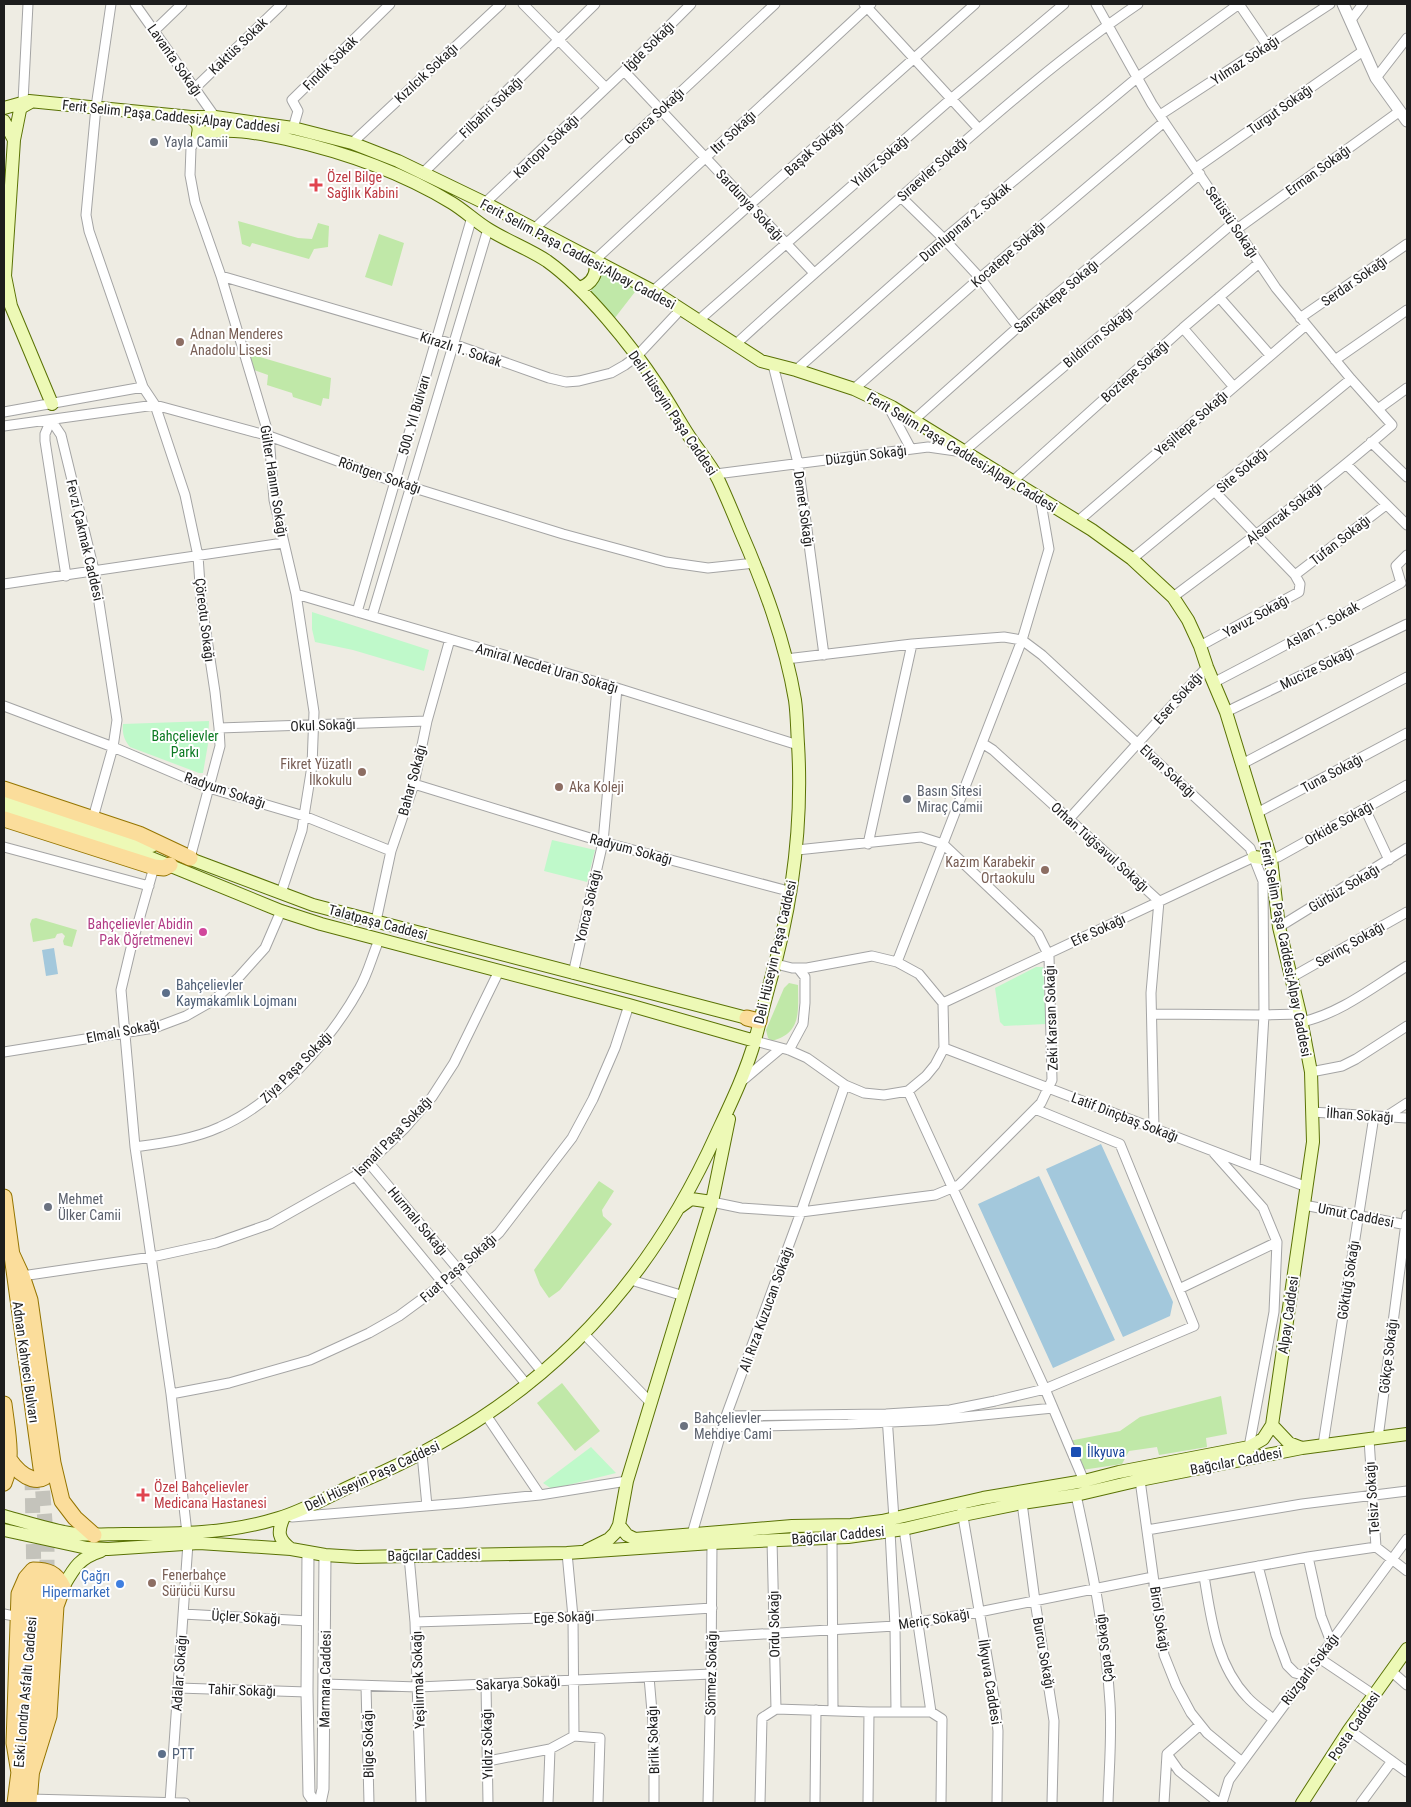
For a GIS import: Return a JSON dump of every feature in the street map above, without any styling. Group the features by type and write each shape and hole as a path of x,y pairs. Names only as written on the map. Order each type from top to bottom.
{"main road":[{"name":"Ferit Selim Paşa Caddesi;Alpay Caddesi","path":"4,108 28,102 191,117 215,117 293,128 350,149 398,161 485,203 653,291 761,361 854,389 886,404 1040,497 1092,530 1132,559 1173,597 1188,620 1226,712 1271,859 1279,927 1292,977 1311,1072 1313,1142 1304,1205"},
{"path":"28,102 20,110 14,140 5,276 11,306 52,404"},
{"path":"191,117 199,129 198,134"},
{"path":"4,121 14,140"},
{"name":"Deli Hüseyin Paşa Caddesi","path":"198,134 220,131 262,134 320,147 350,149 452,203 488,229 545,260 579,288 655,381 690,438 716,474 759,573 786,659 796,704 800,769 797,850 792,892 776,964 753,1020 755,1041 736,1090 708,1154 678,1209 650,1254 631,1280 584,1334 527,1385 464,1431 403,1464 284,1517"},
{"path":"472,217 485,203"},
{"path":"579,288 591,281 596,268 595,260"},
{"path":"4,789 138,834 190,858"},
{"name":"Talatpaşa Caddesi","path":"4,799 190,858 313,905 753,1020"},
{"path":"5,818 154,867 164,868 170,865"},
{"name":"Talatpaşa Caddesi","path":"5,818 89,836 170,865 281,911 321,924 629,1005 755,1041"},
{"path":"1254,857 1271,859"},
{"path":"583,1552 609,1539 618,1525 627,1481 712,1202 736,1090"},
{"name":"Adnan Kahveci Bulvarı","path":"4,1197 42,1467"},
{"path":"678,1209 691,1199 712,1202"},
{"name":"Alpay Caddesi","path":"1272,1425 1304,1205"},
{"path":"10,1250 30,1300 42,1467 62,1501 75,1518 94,1534"},
{"name":"Adnan Kahveci Bulvarı","path":"4,1278 42,1467"},
{"path":"4,1404 9,1459 7,1476 4,1483"},
{"path":"618,1525 635,1539 792,1526 892,1525 1119,1472 1250,1447 1263,1440 1272,1425 1289,1443 1302,1448"},
{"name":"Bağcılar Caddesi","path":"4,1516 70,1533 188,1538 291,1549 325,1555 409,1556 567,1553 712,1543 832,1538 892,1525 904,1529 962,1509 1076,1495 1140,1480 1302,1448 1407,1434"},
{"path":"9,1459 14,1466 32,1480 45,1478 50,1472 42,1467"},
{"path":"284,1517 278,1533 280,1539 291,1549"},
{"name":"Bağcılar Caddesi","path":"4,1530 87,1548 108,1549 232,1530 284,1517"},
{"path":"25,1774 49,1716 56,1606 75,1568 87,1555 108,1549"},
{"path":"25,1774 14,1735 11,1616 26,1578 33,1570 52,1572 64,1587"},
{"name":"Eski Londra Asfaltı Caddesi","path":"24,1802 40,1581"},
{"name":"Posta Caddesi","path":"1302,1803 1349,1730 1407,1649"}],"street":[{"path":"28,4 28,102"},
{"name":"Çöreotu Sokağı","path":"112,4 96,107 86,215 89,231 143,387 154,405 185,495 198,556 201,599 215,692 220,746 190,858"},
{"name":"Lavanta Sokağı","path":"135,4 215,117"},
{"path":"154,31 182,4"},
{"name":"Kaktüs Sokak","path":"194,88 282,4"},
{"name":"Fındık Sokak","path":"293,128 298,111 292,100 390,4"},
{"name":"Kızılcık Sokağı","path":"350,149 501,4"},
{"path":"523,4 606,88"},
{"name":"Filbahri Sokağı","path":"423,173 595,4"},
{"name":"İğde Sokağı","path":"606,88 691,4"},
{"name":"Gonca Sokağı","path":"534,229 775,4"},
{"name":"Başak Sokağı","path":"653,291 975,4"},
{"name":"Yıldız Sokağı","path":"699,320 951,99 1064,4"},
{"name":"Setüstü Sokağı","path":"1096,4 1162,119 1276,288 1351,379 1392,425"},
{"name":"Sıraevler Sokağı","path":"735,345 978,128 1108,24 1138,4"},
{"path":"1239,4 1267,45"},
{"name":"Dumlupınar 2. Sokak","path":"796,370 944,239 1138,78 1239,4"},
{"name":"Yılmaz Sokağı","path":"1162,119 1267,45 1330,4"},
{"path":"1342,4 1376,78 1407,122"},
{"path":"1350,21 1363,4"},
{"path":"868,5 914,59 978,128"},
{"name":"Itır Sokağı","path":"595,260 868,5"},
{"path":"1376,78 1407,38"},
{"name":"Turgut Sokağı","path":"1198,171 1363,51"},
{"name":"Sardunya Sokağı","path":"624,71 814,273"},
{"name":"Kartopu Sokağı","path":"485,203 606,88"},
{"name":"Erman Sokağı","path":"1235,226 1400,111"},
{"name":"Kocatepe Sokağı","path":"854,389 1162,119"},
{"name":"Gülter Hanım Sokağı","path":"198,134 191,148 190,175 195,202 221,276 269,436 274,500 296,594 314,712 312,766 302,830 281,893"},
{"name":"Sancaktepe Sokağı","path":"914,420 1198,171"},
{"path":"901,197 980,278 1018,327"},
{"name":"500. Yıl Bulvarı","path":"357,612 472,217"},
{"name":"Bıldırcın Sokağı","path":"963,452 1235,226"},
{"name":"500. Yıl Bulvarı","path":"372,616 488,229"},
{"name":"Serdar Sokağı","path":"1303,321 1407,244"},
{"name":"Boztepe Sokağı","path":"1013,481 1183,328 1260,263"},
{"name":"Kirazlı 1. Sokak","path":"221,276 453,344 549,378 566,382 579,381 611,373 625,365 681,310"},
{"path":"1219,297 1270,355"},
{"path":"1335,360 1407,310"},
{"name":"Yeşiltepe Sokağı","path":"1077,522 1270,355 1303,321"},
{"path":"1183,328 1233,386"},
{"name":"Demet Sokağı","path":"773,365 798,463 824,654"},
{"name":"Site Sokağı","path":"1132,559 1216,492 1351,379"},
{"path":"4,412 143,387"},
{"path":"1378,409 1407,388"},
{"path":"886,404 911,449"},
{"name":"Röntgen Sokağı","path":"4,426 154,405 269,436 395,482 562,534 666,562 708,568 755,563"},
{"name":"Fevzi Çakmak Caddesi","path":"51,420 61,436 94,570 117,720 113,747 93,818"},
{"name":"Fevzi Çakmak Caddesi","path":"51,420 45,434 45,441 66,576"},
{"name":"Alsancak Sokağı","path":"1173,597 1256,535 1392,425"},
{"path":"928,447 938,435"},
{"path":"1372,442 1407,477"},
{"name":"Düzgün Sokağı","path":"716,474 928,447 963,452"},
{"path":"1346,464 1407,525"},
{"name":"Yavuz Sokağı","path":"1200,646 1299,592 1300,584 1295,575 1216,492"},
{"path":"898,962 1022,640 1049,548 1040,497"},
{"name":"Tufan Sokağı","path":"1295,575 1386,505"},
{"path":"4,584 283,543"},
{"name":"Aslan 1. Sokak","path":"1213,682 1401,582 1396,566 1407,555"},
{"name":"Amiral Necdet Uran Sokağı","path":"296,594 617,688 798,745"},
{"name":"Mucize Sokağı","path":"1226,712 1407,624"},
{"path":"786,659 912,644 1004,637 1022,640"},
{"name":"Bahar Sokağı","path":"376,921 392,851 414,784 427,721 450,639"},
{"name":"Elvan Sokağı","path":"1022,640 1042,655 1250,848 1254,857 1263,881 1264,1016 1255,1167"},
{"path":"868,844 912,644"},
{"name":"Eser Sokağı","path":"1068,819 1207,667"},
{"path":"1242,764 1407,677"},
{"name":"Yonca Sokağı","path":"573,974 603,842 617,688"},
{"name":"Radyum Sokağı","path":"4,706 113,747 209,788 304,816 392,851"},
{"name":"Okul Sokağı","path":"219,728 427,721"},
{"name":"Tuna Sokağı","path":"1257,813 1407,732"},
{"name":"Orhan Tuğsavul Sokağı","path":"982,742 1159,901 1151,993 1154,1128"},
{"name":"Radyum Sokağı","path":"414,784 603,842 792,892"},
{"name":"Orkide Sokağı","path":"1271,859 1278,857 1407,785"},
{"path":"1364,809 1389,860"},
{"path":"797,850 921,838 943,844"},
{"name":"Zeki Karsan Sokağı","path":"712,1202 741,1208 801,1212 935,1195 960,1184 1041,1103 1050,1088 1052,1080 1049,956 1038,934 943,844"},
{"path":"4,847 149,886"},
{"name":"Gürbüz Sokağı","path":"1279,927 1407,848"},
{"name":"Efe Sokağı","path":"943,1003 1254,857"},
{"name":"Adalar Sokağı","path":"154,867 121,990 135,1147 171,1394 188,1538 170,1802"},
{"name":"Elmalı Sokağı","path":"4,1052 154,1028 186,1016 214,1000 239,977 265,948 281,911"},
{"name":"Sevinç Sokağı","path":"1292,977 1407,912"},
{"name":"Ziya Paşa Sokağı","path":"135,1147 178,1140 221,1127 260,1104 314,1052 341,1021 361,988 378,940"},
{"path":"755,1041 807,1058 845,1085 864,1092 884,1095 908,1091 931,1070 944,1048 943,1003 918,974 898,962 872,956 807,968 776,964"},
{"path":"1152,1014 1322,1017 1336,1011 1407,966"},
{"path":"736,1090 785,1050 803,1024 805,1003 804,977 798,968"},
{"name":"İsmail Paşa Sokağı","path":"22,1276 152,1257 216,1243 270,1224 355,1176 405,1128 432,1097 454,1064 499,971"},
{"name":"Fuat Paşa Sokağı","path":"171,1394 229,1383 310,1360 369,1333 399,1316 444,1283 499,1233 572,1138 594,1099 615,1048 629,1005"},
{"path":"1311,1072 1342,1066 1407,1026"},
{"name":"Latif Dinçbaş Sokağı","path":"944,1048 1307,1187"},
{"name":"Ali Rıza Kuzucan Sokağı","path":"692,1534 726,1416 801,1212 845,1085"},
{"path":"908,1091 1045,1388 1084,1481"},
{"path":"1387,1117 1407,1103"},
{"path":"724,1427 848,1424 887,1417 950,1410 995,1401 1045,1388 1194,1326 1120,1144 1035,1109"},
{"name":"İlhan Sokağı","path":"1312,1112 1407,1118"},
{"name":"Göktuğ Sokağı","path":"1323,1445 1374,1116"},
{"path":"1212,1150 1263,1208 1277,1242 1274,1312 1250,1447"},
{"name":"Hurmalı Sokağı","path":"368,1163 543,1372"},
{"name":"Hurmalı Sokağı","path":"355,1176 527,1385"},
{"name":"Umut Caddesi","path":"1304,1205 1406,1225"},
{"name":"Gökçe Sokağı","path":"1373,1438 1407,1215"},
{"path":"1179,1289 1277,1242"},
{"path":"631,1280 684,1296"},
{"path":"584,1334 651,1403"},
{"path":"726,1416 887,1417 934,1420 1053,1408"},
{"path":"486,1415 540,1495"},
{"path":"887,1417 892,1525 896,1712"},
{"name":"Telsiz Sokağı","path":"1373,1438 1372,1496 1376,1547 1407,1571"},
{"path":"422,1454 427,1506"},
{"name":"Birol Sokağı","path":"1140,1480 1164,1655 1176,1685 1191,1713 1207,1733 1242,1762"},
{"name":"Bağcılar Caddesi","path":"284,1517 540,1495 627,1481"},
{"path":"1147,1530 1302,1504 1407,1492"},
{"name":"Çapa Sokağı","path":"1076,1495 1096,1589 1110,1705 1108,1803"},
{"name":"Burcu Sokağı","path":"1022,1503 1054,1721 1052,1803"},
{"name":"İlkyuva Caddesi","path":"962,1509 995,1704 998,1731 997,1803"},
{"path":"904,1529 931,1712"},
{"path":"832,1538 834,1710"},
{"name":"Rüzgarlı Sokağı","path":"1167,1754 1179,1771 1221,1803 1229,1780 1407,1539"},
{"name":"Ordu Sokağı","path":"772,1540 776,1709"},
{"name":"Sönmez Sokağı","path":"708,1803 712,1674 712,1543"},
{"name":"Meriç Sokağı","path":"712,1637 833,1631 918,1623 1096,1589 1204,1576 1376,1547"},
{"path":"308,1552 307,1692 309,1794 315,1803"},
{"path":"567,1553 573,1617 574,1736"},
{"name":"Marmara Caddesi","path":"320,1803 323,1789 325,1555"},
{"name":"Yeşilırmak Sokağı","path":"409,1556 416,1622 421,1803"},
{"path":"1308,1557 1321,1616 1331,1642"},
{"path":"1258,1566 1276,1635 1287,1665 1295,1673 1306,1676"},
{"path":"1204,1576 1215,1636 1228,1669 1247,1697 1273,1719"},
{"name":"Ege Sokağı","path":"416,1622 573,1617 712,1608"},
{"name":"Üçler Sokağı","path":"183,1614 308,1621"},
{"path":"1319,1658 1374,1695"},
{"path":"1391,1672 1407,1685"},
{"name":"Sakarya Sokağı","path":"325,1684 418,1687 712,1674"},
{"name":"Birlik Sokağı","path":"649,1677 654,1735 654,1803"},
{"name":"Yıldız Sokağı","path":"486,1684 488,1803"},
{"name":"Bilge Sokağı","path":"366,1686 369,1803"},
{"name":"Tahir Sokağı","path":"178,1688 307,1692"},
{"path":"760,1803 762,1718 776,1709 931,1712 942,1718 941,1803"},
{"path":"815,1803 816,1710"},
{"path":"868,1803 869,1712"},
{"path":"1164,1803 1167,1754 1200,1725"},
{"path":"1349,1730 1407,1772"},
{"path":"488,1761 550,1750 574,1736 600,1738 598,1803"},
{"path":"548,1803 550,1750"},
{"path":"1361,1803 1392,1761"},
{"path":"24,1802 185,1803"}],"green space":[{"path":"238,221 298,238 312,239 318,223 329,226 328,247 314,249 309,259 252,243 250,247 242,244"},
{"path":"379,234 404,243 392,286 365,277"},
{"path":"602,270 638,288 614,319 590,293"},
{"path":"250,354 331,378 329,399 323,398 321,406 293,397 292,393 267,385 268,375 251,367"},
{"path":"312,612 429,650 424,671 353,650 315,642 312,629"},
{"name":"Bahçelievler Parkı","path":"209,721 208,744 203,773 130,747 123,733 123,724"},
{"path":"552,840 595,850 587,882 544,871"},
{"path":"36,918 77,930 72,947 64,945 65,936 62,933 57,934 55,938 33,942 30,924 32,919"},
{"path":"1036,967 1043,967 1046,1024 1004,1026 1000,1022 995,988"},
{"path":"789,983 798,985 798,1012 796,1020 789,1033 772,1041 768,1038 766,1030 784,988"},
{"path":"599,1181 614,1191 602,1210 603,1216 612,1224 560,1290 549,1298 540,1285 534,1270"},
{"path":"562,1383 600,1431 575,1451 537,1403"},
{"path":"1221,1396 1227,1434 1206,1438 1207,1447 1159,1455 1157,1447 1129,1451 1122,1464 1082,1470 1069,1441 1120,1431 1140,1417"},
{"path":"591,1447 616,1473 552,1489 543,1483"}],"water":[{"path":"54,948 58,974 46,976 42,950"},
{"path":"1101,1144 1173,1302 1170,1316 1123,1337 1046,1169"},
{"path":"1039,1176 1115,1340 1053,1368 978,1204"}],"tunnel":[{"path":"41,1468 47,1549 47,1582"},
{"path":"32,1475 34,1580"}],"place":[{"name":"Yayla Camii","path":"154,142"},
{"name":"Özel Bilge Sağlık Kabini","path":"316,185"},
{"name":"Adnan Menderes Anadolu Lisesi","path":"180,342"},
{"name":"Fikret Yüzatlı İlkokulu","path":"362,772"},
{"name":"Aka Koleji","path":"559,787"},
{"name":"Basın Sitesi Miraç Camii","path":"907,799"},
{"name":"Kazım Karabekir Ortaokulu","path":"1045,870"},
{"name":"Bahçelievler Abidin Pak Öğretmenevi","path":"203,932"},
{"name":"Bahçelievler Kaymakamlık Lojmanı","path":"166,993"},
{"name":"Mehmet Ülker Camii","path":"48,1207"},
{"name":"Bahçelievler Mehdiye Cami","path":"684,1426"},
{"name":"İlkyuva","path":"1076,1452"},
{"name":"Özel Bahçelievler Medicana Hastanesi","path":"143,1495"},
{"name":"Fenerbahçe Sürücü Kursu","path":"152,1583"},
{"name":"Çağrı Hipermarket","path":"120,1584"},
{"name":"PTT","path":"162,1754"}]}
